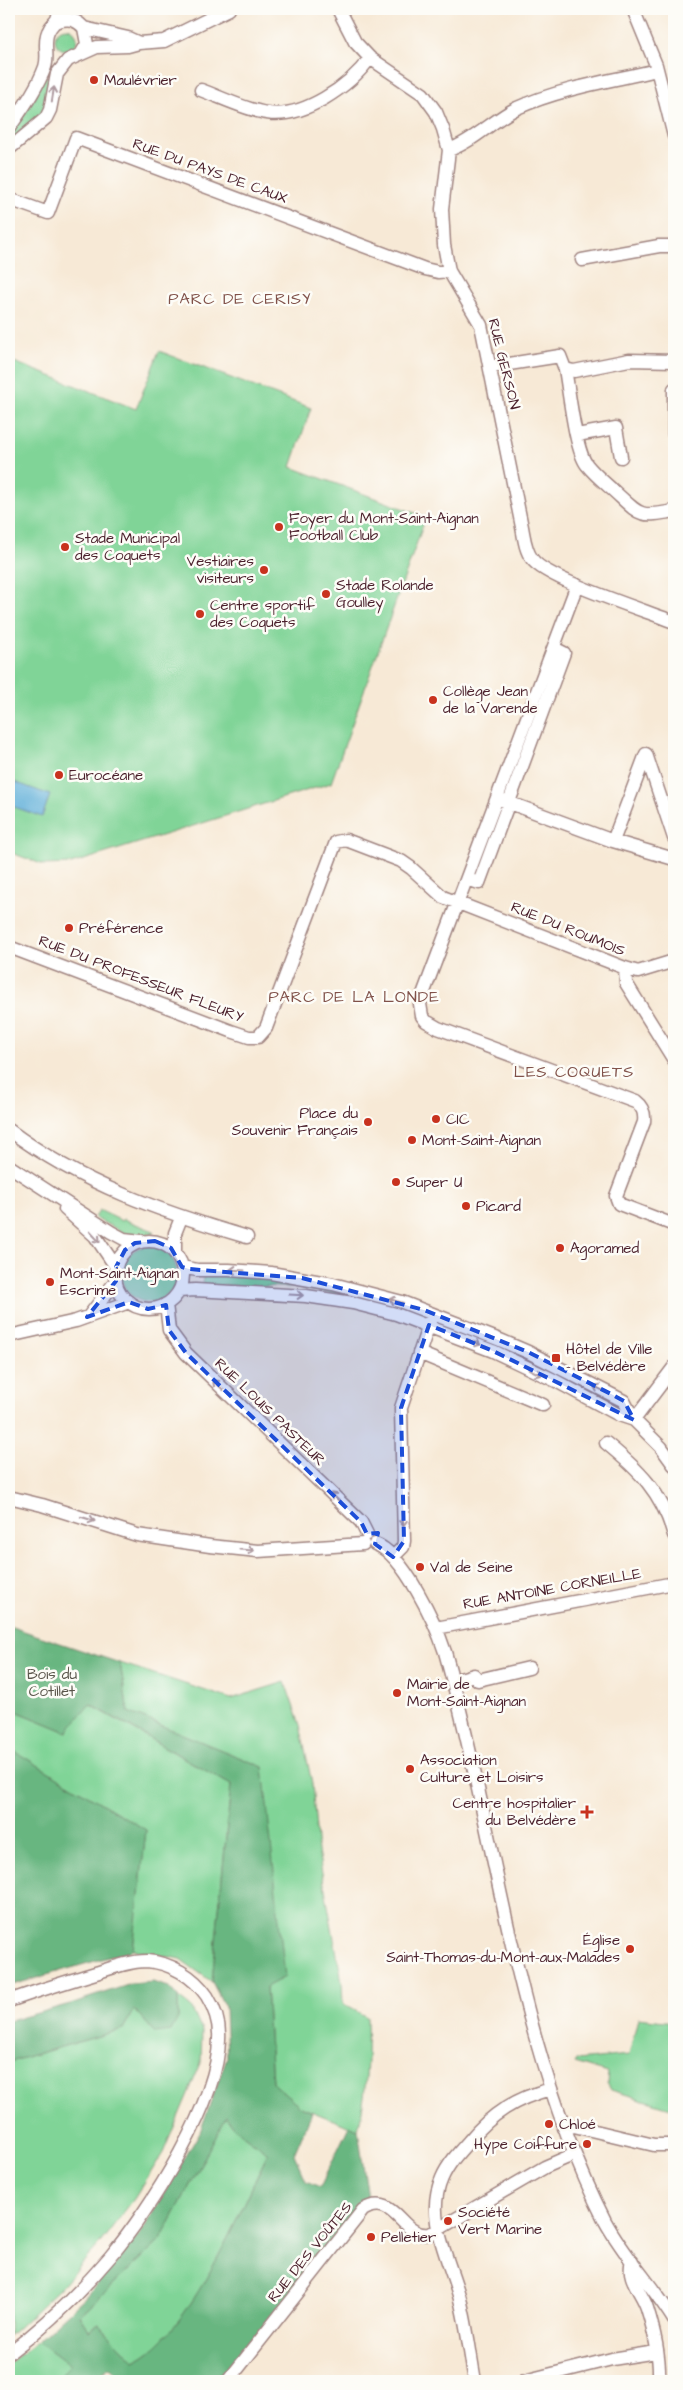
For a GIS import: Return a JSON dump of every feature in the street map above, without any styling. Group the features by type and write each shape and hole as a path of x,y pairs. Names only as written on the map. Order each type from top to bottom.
{"street":[{"path":"9,149 46,118 50,110 57,74 68,60 97,47 164,42 229,9"},
{"name":"RUE GERSON","path":"338,9 355,42 370,58 423,94 436,112 448,150 442,209 443,240 449,271 481,325 526,548 532,560 540,568 577,586 674,622"},
{"path":"633,9 671,109 674,136"},
{"path":"9,128 29,98 44,68 48,32 58,15 64,19 77,19 140,43"},
{"path":"77,19 87,44 81,54"},
{"path":"47,44 53,54 68,60"},
{"path":"201,90 268,114 287,113 316,102 336,91 360,72 370,58"},
{"path":"448,150 461,146 515,110 544,96 657,70"},
{"name":"RUE DU PAYS DE CAUX","path":"9,199 48,214 76,138 425,269 438,272 449,271"},
{"path":"582,260 659,246 674,246"},
{"path":"490,367 560,356 565,369 580,450 586,464 633,509 642,515 650,516 674,511"},
{"path":"565,369 574,371 629,360 674,361"},
{"path":"674,389 674,435"},
{"path":"577,435 616,428 621,457"},
{"path":"577,586 503,800 467,879 420,1004 422,1016 426,1021 438,1028 626,1098 640,1106 644,1111 644,1122 616,1196 619,1204 674,1225"},
{"path":"613,841 646,754 674,838"},
{"path":"503,800 613,841 674,859"},
{"name":"RUE DU ROUMOIS","path":"339,840 346,840 401,862 411,868 439,895 625,968 626,983 674,1060"},
{"name":"RUE DU PROFESSEUR FLEURY","path":"9,946 240,1034 249,1037 258,1036 266,1028 335,845 339,840"},
{"path":"625,968 638,972 674,961"},
{"path":"9,1130 88,1180 181,1218 247,1237"},
{"path":"9,1166 46,1192 118,1236 159,1242 176,1253"},
{"path":"46,1192 95,1236 116,1266"},
{"path":"142,1241 125,1250 116,1266 116,1281 120,1293 129,1302 148,1309 166,1304 179,1291 183,1277 182,1267 176,1253 175,1233 181,1218"},
{"path":"159,1242 175,1233"},
{"path":"182,1267 198,1270 251,1271 302,1278 357,1290 431,1319 554,1380 619,1415 634,1420 661,1447 674,1465"},
{"path":"88,1318 116,1281"},
{"path":"179,1291 285,1294 330,1298 431,1319"},
{"path":"9,1336 88,1318 129,1302"},
{"name":"RUE LOUIS PASTEUR","path":"166,1304 169,1330 186,1353 361,1522 368,1541 385,1549 393,1557 421,1597 436,1628 453,1681 531,2021 564,2128 606,2222 674,2320"},
{"path":"393,1557 403,1548 404,1541 401,1408 431,1319"},
{"path":"419,1353 543,1405"},
{"path":"634,1420 674,1367"},
{"path":"606,1443 637,1468 659,1497 674,1535"},
{"path":"9,1497 42,1505 137,1535 210,1546 258,1551 368,1541"},
{"name":"RUE ANTOINE CORNEILLE","path":"436,1628 674,1583"},
{"path":"453,1681 474,1675 478,1680 487,1679 529,1668"},
{"path":"9,2001 121,1966 146,1961 179,1970 191,1978 205,1994 216,2017 220,2038 217,2062 196,2120 168,2174 145,2211 112,2256 76,2295 46,2323 9,2353"},
{"path":"475,2381 460,2300 438,2230 436,2208 438,2192 442,2178 454,2159 493,2115 512,2103 551,2089"},
{"path":"564,2128 574,2126 654,2145 674,2145"},
{"path":"438,2230 545,2168 568,2157"},
{"name":"RUE DES VOÛTES","path":"228,2381 363,2210 372,2205 382,2205 416,2233 424,2235 438,2230"},
{"path":"632,2261 630,2273 647,2306 656,2352 659,2381"},
{"path":"660,2301 674,2300"},
{"path":"524,2381 612,2359 656,2352"}],"highlighted area":[{"path":"155,1241 171,1248 182,1267 189,1269 302,1278 424,1310 528,1352 613,1395 624,1401 634,1420 493,1351 429,1325 401,1408 404,1541 393,1557 375,1544 378,1533 367,1534 361,1522 186,1353 169,1330 166,1305 148,1309 129,1302 87,1317 116,1281 116,1267 125,1250 135,1243"}],"green space":[{"path":"66,28 74,31 77,39 74,47 66,50 58,47 55,39 58,31"},
{"path":"45,76 51,78 43,113 9,144 9,133"},
{"name":"Centre sportif des Coquets","path":"159,351 311,408 291,467 426,517 331,783 71,864 44,865 9,852 9,360 136,409"},
{"path":"99,1210 122,1221 123,1219 154,1231 153,1234 130,1236 95,1218"},
{"path":"149,1246 160,1248 169,1254 175,1263 177,1274 175,1285 169,1294 160,1300 149,1302 138,1300 129,1294 123,1285 121,1274 123,1263 129,1254 138,1248"},
{"path":"204,1275 244,1275 293,1282 419,1312 417,1315 367,1300 293,1287 203,1285"},
{"name":"Bois du Cotillet","path":"9,1626 120,1663 128,1712 263,1767 285,1977 266,1987 272,2082 301,2107 312,2112 294,2154 306,2181 320,2187 349,2126 358,2130 368,2198 340,2229 224,2381 126,2381 109,2367 98,2377 98,2381 54,2381 70,2365 38,2341 85,2297 141,2233 200,2132 227,2057 225,2007 212,1982 231,1785 90,1704 67,1732 9,1708","holes":["227,2116 233,2127 268,2153 229,2236 194,2299 174,2326 154,2348 134,2361 99,2324 89,2330 80,2315 160,2241"]},
{"path":"120,1663 231,1699 285,1682 300,1725 312,1784 318,1851 342,1982 343,2004 367,2017 366,2074 358,2130 301,2107 272,2082 266,1986 263,1767 128,1712"},
{"path":"89,1704 231,1785 212,1982 180,1959 133,1950 146,1830 9,1748 9,1708 67,1732"},
{"path":"9,1748 146,1830 133,1950 9,1986"},
{"path":"153,1982 169,1987 178,1997 178,2018 171,2031 155,2033 134,2009 123,2029 9,2062 9,2021 131,1984"},
{"path":"178,1997 191,2007 202,2031 201,2063 163,2153 134,2199 97,2247 58,2290 9,2336 9,2062 123,2029 134,2009 155,2033 178,2018"},
{"path":"638,2018 674,2022 674,2109 611,2090 607,2083 608,2073 574,2063 576,2060 629,2055"},
{"path":"227,2116 233,2127 268,2153 229,2236 194,2299 174,2326 154,2347 134,2361 99,2324 89,2330 80,2315 160,2241"},
{"path":"38,2341 70,2365 54,2381 9,2381 9,2363"}],"water":[{"path":"9,780 50,795 42,817 9,805"}],"place":[{"name":"Maulévrier","path":"94,80"},
{"name":"Foyer du Mont-Saint-Aignan Football Club","path":"279,527"},
{"name":"Stade Municipal des Coquets","path":"65,547"},
{"name":"Vestiaires visiteurs","path":"264,570"},
{"name":"Stade Rolande Goulley","path":"326,594"},
{"name":"Centre sportif des Coquets","path":"200,614"},
{"name":"Collège Jean de la Varende","path":"433,700"},
{"name":"Eurocéane","path":"59,775"},
{"name":"Préférence","path":"69,928"},
{"name":"CIC","path":"436,1119"},
{"name":"Place du Souvenir Français","path":"368,1122"},
{"name":"Mont-Saint-Aignan","path":"412,1140"},
{"name":"Super U","path":"396,1182"},
{"name":"Picard","path":"466,1206"},
{"name":"Agoramed","path":"560,1248"},
{"name":"Mont-Saint-Aignan Escrime","path":"50,1282"},
{"name":"Hôtel de Ville - Belvédère","path":"556,1358"},
{"name":"Val de Seine","path":"420,1567"},
{"name":"Mairie de Mont-Saint-Aignan","path":"397,1693"},
{"name":"Association Culture et Loisirs","path":"410,1769"},
{"name":"Centre hospitalier du Belvédère","path":"587,1812"},
{"name":"Église Saint-Thomas-du-Mont-aux-Malades","path":"630,1949"},
{"name":"Chloé","path":"549,2124"},
{"name":"Hype Coiffure","path":"587,2144"},
{"name":"Société Vert Marine","path":"448,2221"},
{"name":"Pelletier","path":"371,2237"}],"district":[{"name":"PARC DE CERISY","path":"240,299"},
{"name":"PARC DE LA LONDE","path":"354,997"},
{"name":"LES COQUETS","path":"574,1072"}]}
